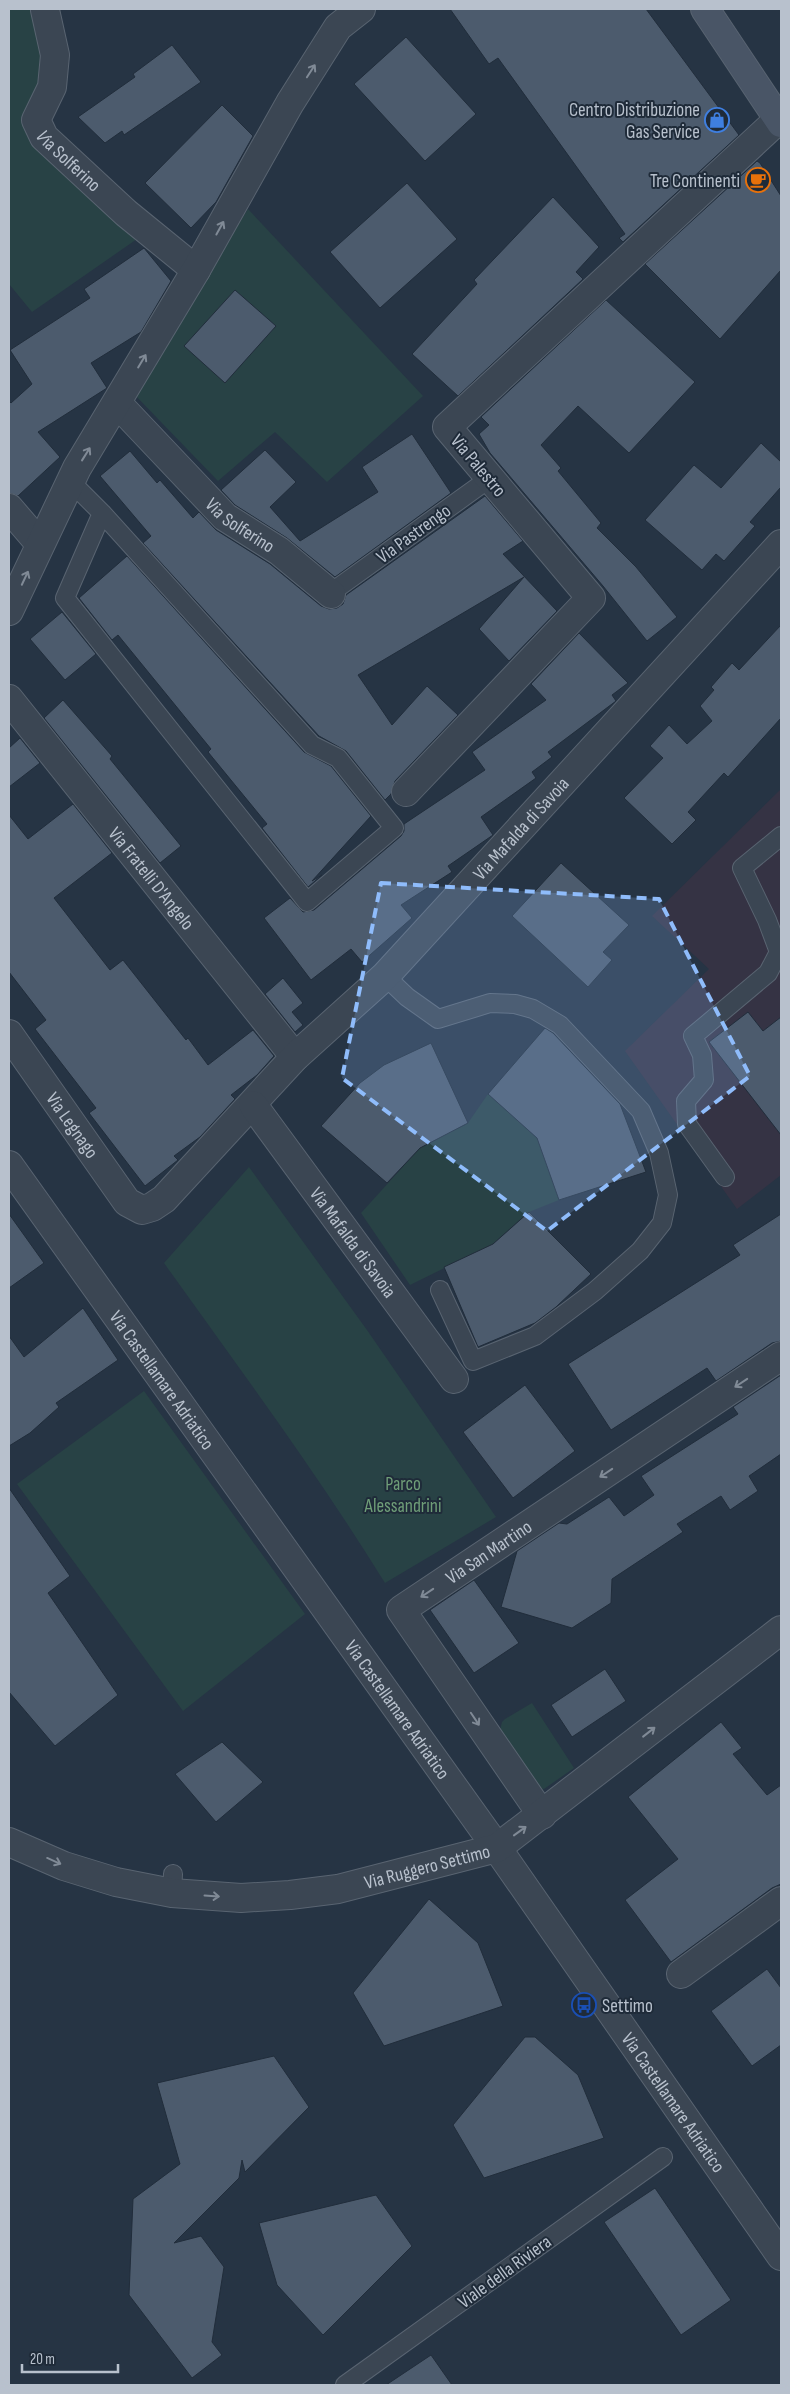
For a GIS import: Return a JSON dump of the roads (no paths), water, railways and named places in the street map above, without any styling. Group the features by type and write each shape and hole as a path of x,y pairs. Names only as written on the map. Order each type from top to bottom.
{"main road":[{"path":"705,9 780,121"}],"street":[{"path":"9,611 71,482 196,270 290,103 338,27 361,9"},
{"name":"Via Solferino","path":"45,10 55,55 52,86 36,120 44,137 126,213 196,270"},
{"name":"Via Palestro","path":"406,792 591,598 447,427 780,121"},
{"name":"Via Solferino","path":"117,403 225,517 279,551 333,592"},
{"path":"9,508 40,544"},
{"name":"Via Mafalda di Savoia","path":"142,1210 152,1207 164,1199 253,1105 295,1057 385,976 781,544"},
{"name":"Via Fratelli D'Angelo","path":"9,699 295,1057"},
{"name":"Via Legnago","path":"9,1034 127,1202 142,1210"},
{"name":"Via Mafalda di Savoia","path":"253,1105 454,1379"},
{"name":"Via Castellamare Adriatico","path":"9,1165 497,1848 781,2256"},
{"name":"Via San Martino","path":"542,1815 401,1610 781,1356"},
{"name":"Via Ruggero Settimo","path":"9,1842 64,1866 116,1882 172,1883 241,1898 290,1895 338,1889 497,1848 781,1630"},
{"path":"681,1974 781,1901"}],"lane":[{"name":"Via Pastrengo","path":"333,592 490,478"},
{"path":"71,482 102,513 312,745 338,758 394,828 307,902 65,598 102,513"},
{"path":"725,1177 687,1124 686,1101 704,1080 702,1054 693,1036 768,973 779,952 767,920 742,868 781,836"},
{"path":"385,976 438,1020 490,1003 515,1004 533,1009 560,1025 641,1111 659,1153 668,1195 662,1223 640,1251 595,1292 535,1336 472,1361 440,1290"},
{"name":"Viale della Riviera","path":"345,2385 663,2157"}],"place":[{"name":"Centro Distribuzione Gas Service","path":"717,120"},
{"name":"Tre Continenti","path":"758,180"},
{"name":"Settimo","path":"584,2005"}],"park label":[{"name":"Parco Alessandrini","path":"403,1494"}]}
